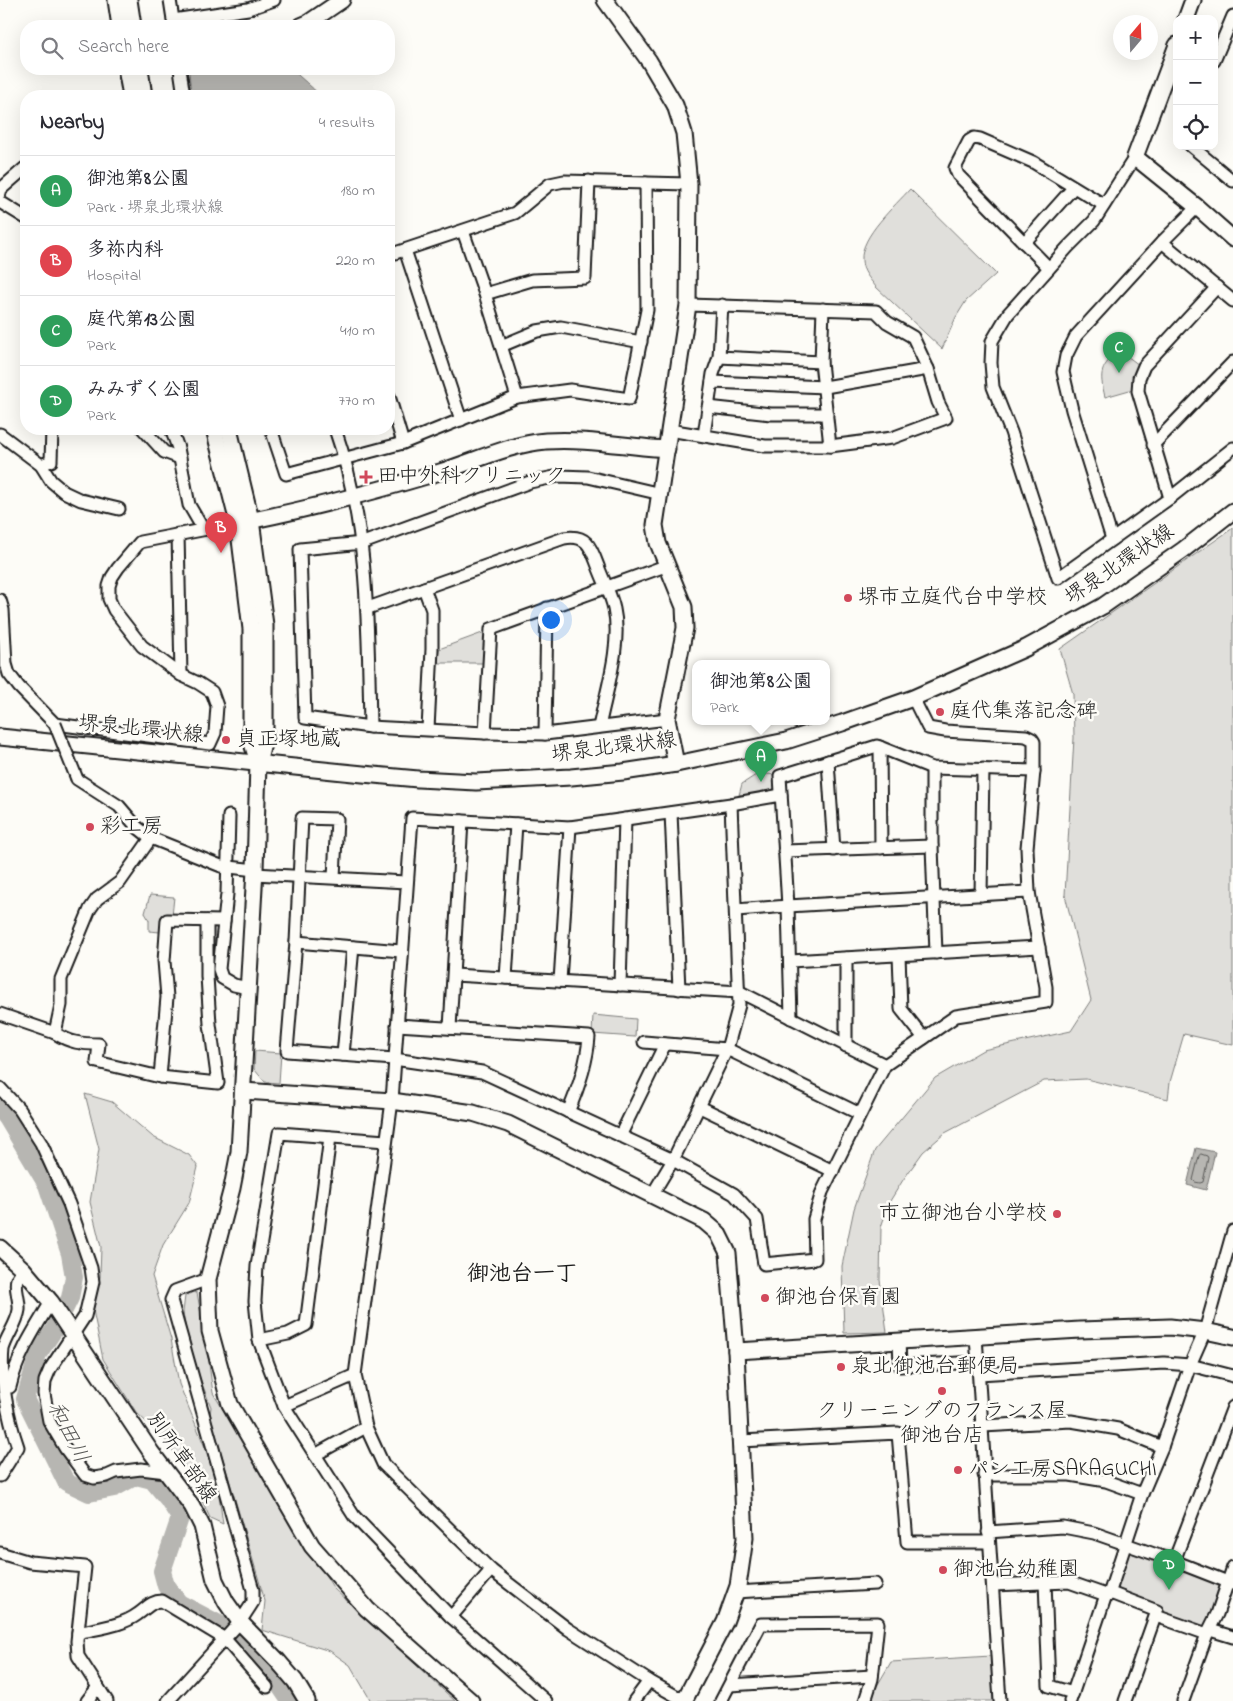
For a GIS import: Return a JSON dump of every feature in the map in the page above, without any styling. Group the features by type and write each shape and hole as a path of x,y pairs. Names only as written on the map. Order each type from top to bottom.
{"street":[{"path":"116,0 119,20"},
{"path":"130,0 132,20"},
{"path":"170,0 173,20"},
{"path":"189,20 248,9 274,0"},
{"path":"312,20 342,0"},
{"path":"605,0 649,61 675,105 684,133 689,184 688,305 656,525 658,543 684,607 684,628 668,719 676,764"},
{"path":"1187,15 1193,0"},
{"path":"1214,60 1233,16"},
{"path":"1173,56 1135,157 1094,221 1008,314 992,341 990,363 993,387 1011,432 1058,578 1170,498 1233,448"},
{"path":"127,75 130,90"},
{"path":"141,75 143,90"},
{"path":"181,75 183,90"},
{"path":"1049,268 958,175 955,168 970,141 974,138 980,139 1033,162 1104,205"},
{"path":"1196,150 1233,181"},
{"path":"1135,157 1233,239"},
{"path":"0,193 1,189 20,172"},
{"path":"395,253 514,212 550,184 564,181 589,181 689,184"},
{"path":"485,294 532,280 585,278 589,181"},
{"path":"273,435 286,474 403,443 517,397 570,390 630,399 647,310 646,183"},
{"path":"1024,243 1074,187"},
{"path":"0,202 20,214"},
{"path":"1112,539 1072,410 1063,372 1066,356 1076,336 1162,242 1197,207"},
{"path":"463,231 517,397"},
{"path":"1162,242 1233,301"},
{"path":"405,250 461,420"},
{"path":"1170,498 1138,390 1140,378 1144,366 1217,287"},
{"path":"669,430 765,446 830,446 892,438 946,418 938,402 928,369 913,337 887,322 876,310 688,305"},
{"path":"704,435 712,382 719,357 722,305"},
{"path":"823,310 821,362 830,446"},
{"path":"501,346 537,331 561,327 641,342"},
{"path":"719,357 821,362"},
{"path":"1154,445 1233,362"},
{"path":"712,382 825,387 928,369"},
{"path":"708,408 771,414 827,414"},
{"path":"395,416 403,443"},
{"path":"0,434 41,465 51,481 64,492 81,500 119,509"},
{"path":"41,465 51,461 52,435"},
{"path":"148,435 164,452 180,458"},
{"path":"173,435 178,448 189,505 203,530"},
{"path":"216,435 244,521"},
{"path":"230,435 244,521 265,625 265,736 258,763 243,1091 237,1161 232,1188 208,1279 210,1331 230,1404 312,1546 367,1609 471,1701"},
{"path":"337,435 346,458 362,543 368,608 370,727"},
{"path":"55,724 210,744 215,733 217,706 212,692 198,682 181,675 142,646 114,610 109,594 112,577 140,542 354,498 463,465 504,450 545,441 591,440 644,448 668,449"},
{"path":"660,494 588,477 559,476 530,482 362,543 300,549 306,718 370,727 545,734 668,719"},
{"name":"堺泉北環状線","path":"0,737 408,778 476,782 571,777 676,764 786,741 842,723 913,698 1026,648 1103,606 1183,550 1233,510"},
{"path":"178,534 181,675"},
{"path":"368,608 564,538 575,536 584,540 591,549 614,609 616,646 599,726"},
{"path":"485,733 491,629 668,564"},
{"path":"424,588 432,610 428,729"},
{"path":"0,600 3,610 6,664 9,674 55,724 77,779 119,806 150,838 227,867 254,872 298,878 334,877 406,882"},
{"path":"545,734 547,608"},
{"path":"334,877 337,819 302,818 288,1051 394,1059 482,1072 673,1160 734,1194 757,1219 764,1264 815,1259 814,1219 822,1192 885,1065 956,1016 1046,1002 1046,987 1029,892 1027,848 1034,771 1034,742 1026,736 928,728 913,698"},
{"path":"791,1018 788,906 780,776 877,746 932,768 1034,771"},
{"path":"880,747 881,848"},
{"path":"828,761 834,850"},
{"path":"932,768 933,898 936,953"},
{"path":"981,895 983,769"},
{"path":"243,1091 392,1101 472,1113 508,1124 704,1221 718,1233 728,1254 736,1351 745,1538 736,1592 725,1622 684,1701 568,1629 490,1570 384,1464 366,1427 355,1375 392,1101 412,818 570,826 671,813 780,795"},
{"path":"652,1195 673,1160 727,1049 739,1005 740,992 731,804"},
{"path":"671,813 679,989"},
{"path":"229,816 227,894 219,973 222,978 234,985 248,988"},
{"path":"620,985 625,819"},
{"path":"450,1028 462,821"},
{"path":"506,978 516,824"},
{"path":"560,981 570,826"},
{"path":"55,1033 61,1005 61,979 90,909 97,899 120,882 150,838"},
{"path":"784,851 932,846"},
{"path":"736,910 1029,892"},
{"path":"160,1077 168,997 164,960 167,920 224,921"},
{"path":"0,1014 55,1033 65,1040 75,1043 99,1044 97,1062 160,1077 218,1083 210,1024 207,976 207,920"},
{"path":"296,942 402,951"},
{"path":"343,1055 353,947"},
{"path":"790,961 1039,947"},
{"path":"899,955 901,1010 924,1038"},
{"path":"846,958 846,1046"},
{"path":"454,975 740,992 885,1065"},
{"path":"397,1025 589,1037 588,1054 581,1080 568,1112"},
{"path":"644,1042 727,1049 860,1114"},
{"path":"620,1136 665,1044"},
{"path":"0,1088 20,1110 41,1143 69,1204 91,1268 93,1282 85,1316 71,1334 50,1369 44,1388 50,1422 65,1448 85,1475 94,1478 116,1472 141,1469 166,1472"},
{"path":"700,1107 833,1171"},
{"path":"386,1141 279,1133 257,1266 255,1301 259,1340 284,1406 354,1516 451,1617 546,1701"},
{"path":"259,1340 288,1334 306,1325 330,1137"},
{"path":"1045,1582 1050,1686 1071,1697 1126,1545 1142,1494 1162,1447 1190,1365 1205,1331 1233,1231"},
{"name":"別所草部線","path":"0,1248 24,1269 52,1304 151,1452 192,1506 202,1526 215,1580 226,1602 240,1622 295,1681 307,1701"},
{"path":"0,1476 18,1447 8,1417 1,1376 2,1352 6,1339 17,1320 19,1308 17,1279 24,1269"},
{"path":"168,1701 225,1640 253,1602 253,1590 171,1300 174,1291 208,1279"},
{"path":"10,1387 14,1370 22,1352 52,1304"},
{"path":"736,1351 899,1340 1170,1327 1205,1331 1233,1337"},
{"path":"976,1336 1000,1701"},
{"path":"899,1340 900,1366 978,1368 1164,1363 1190,1365 1233,1376"},
{"path":"284,1406 355,1375"},
{"path":"1174,1561 1233,1407"},
{"path":"983,1426 1071,1421 1118,1429 1162,1447"},
{"path":"316,1455 366,1427"},
{"path":"741,1441 898,1433 907,1542 988,1537 1063,1527 1094,1533 1230,1583"},
{"path":"984,1476 1070,1475 1106,1481 1142,1494"},
{"path":"0,1553 30,1562 85,1567 78,1633 78,1656 107,1701"},
{"path":"1183,1701 1230,1583 1233,1567"},
{"path":"451,1617 490,1570"},
{"path":"993,1585 1069,1582 1157,1611 1125,1701"},
{"path":"736,1592 875,1584"},
{"path":"78,1633 120,1623 137,1615 154,1601 162,1601 225,1640 267,1688"},
{"path":"1156,1616 1233,1638"},
{"path":"721,1701 761,1624 878,1623 872,1676 865,1701"},
{"path":"730,1685 872,1676"},
{"path":"634,1701 649,1681"},
{"path":"87,1701 98,1687"}],"shaded area":[{"path":"910,189 996,274 966,301 956,317 942,349 876,287 862,264 863,251 873,231"},
{"path":"1119,350 1139,365 1134,375 1133,389 1105,397 1102,382 1103,371 1108,361"},
{"path":"1233,528 1233,1045 1184,1034 1170,1082 1168,1099 1086,1079 1044,1081 945,1133 923,1152 903,1180 890,1201 881,1227 880,1280 887,1332 844,1333 842,1266 854,1209 875,1150 935,1078 983,1050 1071,1031 1091,1000 1065,895 1074,738 1073,694 1060,649"},
{"path":"485,632 484,663 438,663 439,649"},
{"path":"759,773 775,775 776,786 774,790 739,795 742,784"},
{"path":"150,895 174,897 172,916 162,916 160,932 149,931 149,920 145,913"},
{"path":"593,1015 636,1019 635,1037 592,1034"},
{"path":"255,1051 281,1053 279,1083 265,1082 254,1069"},
{"path":"85,1094 112,1102 153,1137 189,1155 198,1167 189,1203 163,1245 152,1276 171,1339 179,1384 216,1474 223,1524 210,1518 188,1470 163,1438 136,1412 103,1359 93,1310 100,1277 101,1247 90,1202 99,1149"},
{"path":"193,1292 197,1293 213,1393 334,1589 455,1701 371,1701 350,1665 330,1651 262,1630 265,1601 210,1415 211,1407 189,1350 183,1312 185,1296"},
{"path":"1129,1549 1226,1586 1209,1630 1113,1594"},
{"path":"991,1656 993,1701 871,1701 874,1691 891,1662"}],"water":[{"path":"189,75 299,75 315,90 191,90"},
{"path":"1196,1148 1215,1152 1206,1190 1187,1185"}],"waterway":[{"name":"和田川","path":"0,1109 47,1185 70,1254 74,1277 70,1298 54,1330 38,1354 25,1399 66,1482 89,1493 114,1488 136,1476 152,1480 168,1499 180,1518 162,1571 166,1586 179,1603 219,1624 243,1644 267,1667 290,1701"}],"place":[{"name":"庭代第13公園","path":"1119,373"},
{"name":"田中外科クリニック","path":"366,477"},
{"name":"多祢内科","path":"221,553"},
{"name":"堺市立庭代台中学校","path":"848,598"},
{"name":"庭代集落記念碑","path":"940,712"},
{"name":"貞正塚地蔵","path":"226,740"},
{"name":"御池第8公園","path":"761,782"},
{"name":"彩工房","path":"90,827"},
{"name":"市立御池台小学校","path":"1057,1214"},
{"name":"御池台保育園","path":"765,1298"},
{"name":"泉北御池台郵便局","path":"841,1367"},
{"name":"クリーニングのフランス屋 御池台店","path":"942,1391"},
{"name":"パン工房SAKAGUCHI","path":"958,1470"},
{"name":"御池台幼稚園","path":"943,1570"},
{"name":"みみずく公園","path":"1169,1590"}],"district":[{"name":"御池台一丁","path":"522,1275"}]}
